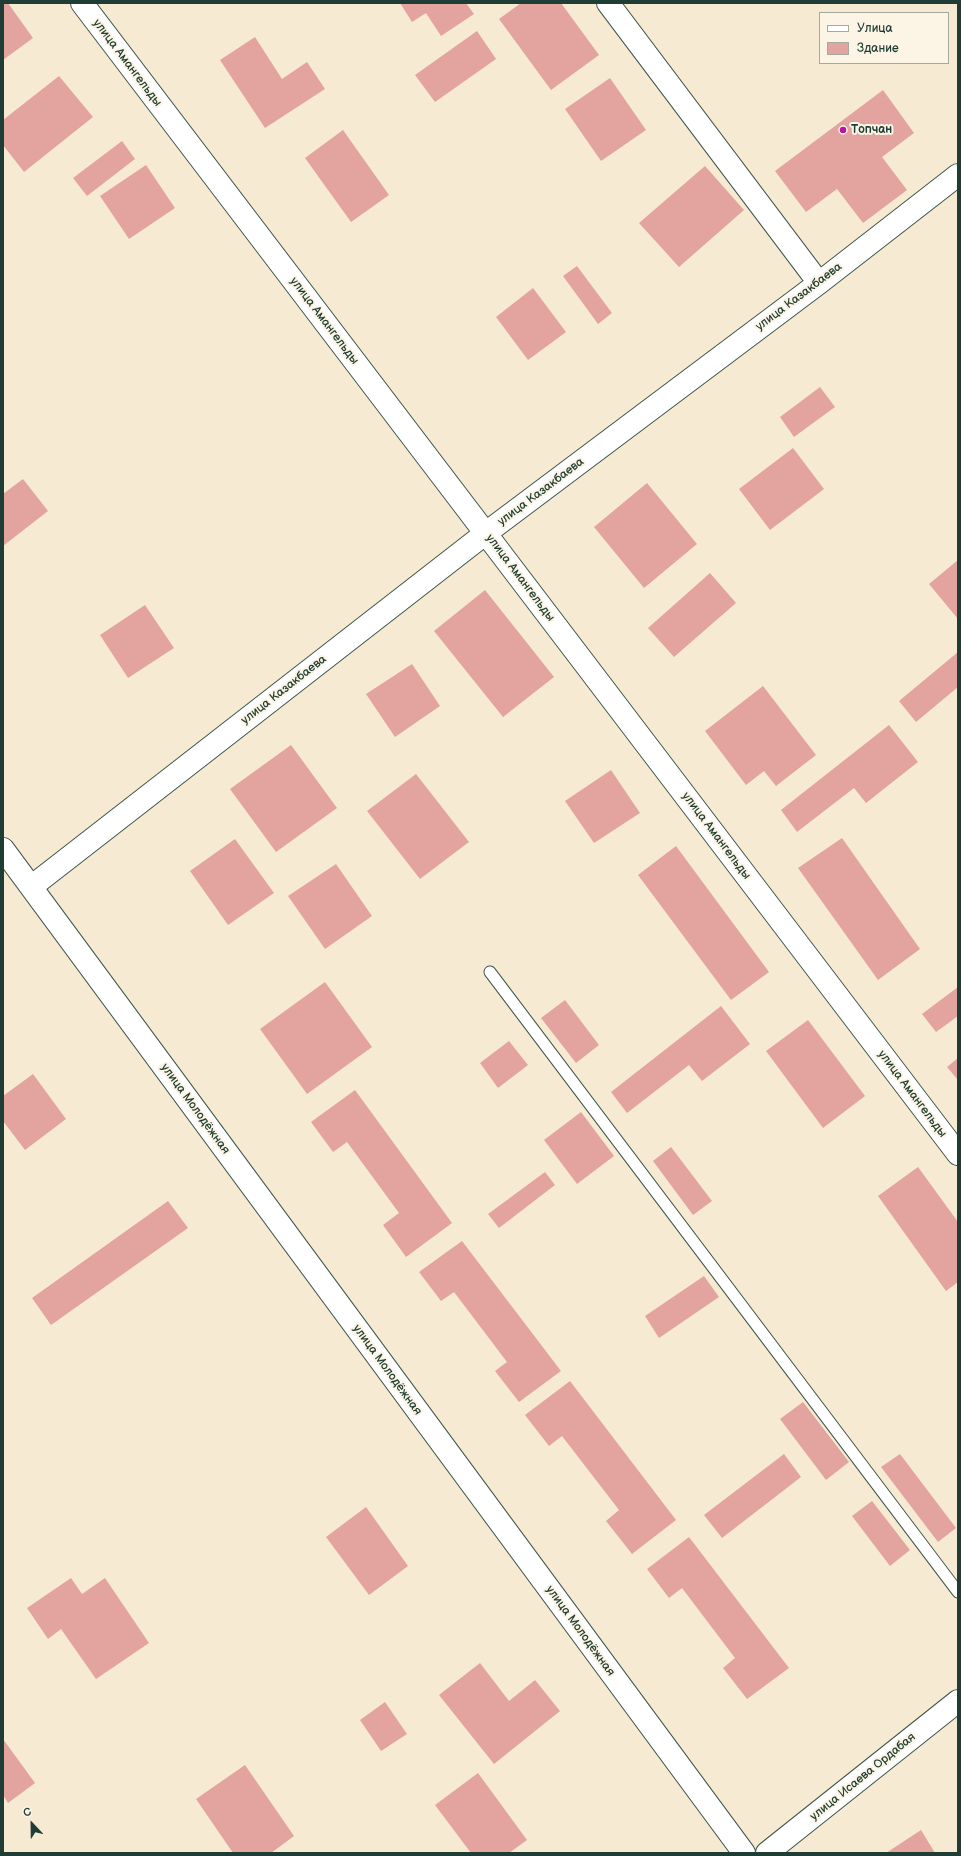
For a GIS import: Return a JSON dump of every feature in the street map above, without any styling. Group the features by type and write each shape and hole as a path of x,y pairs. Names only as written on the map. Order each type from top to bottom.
{"street":[{"name":"улица Амангельды","path":"82,3 958,1154"},
{"path":"608,3 819,283"},
{"name":"улица Казакбаева","path":"31,887 486,534 819,283 958,175"},
{"name":"улица Молодёжная","path":"3,849 744,1853"},
{"name":"улица Исаева Ордабая","path":"767,1853 958,1701"}],"lane":[{"path":"490,972 958,1592"}],"building":[{"path":"3,3 8,3 33,38 3,60"},
{"path":"400,3 466,3 474,14 441,36 426,13 412,22"},
{"path":"521,3 561,3 599,55 551,90 499,19"},
{"path":"477,31 496,59 435,102 415,75"},
{"path":"255,37 282,79 307,62 325,89 265,128 220,60"},
{"path":"59,76 93,117 24,172 3,145 3,120"},
{"path":"610,78 646,130 601,161 565,109"},
{"path":"883,90 914,133 882,157 907,190 863,223 837,189 806,212 775,171"},
{"path":"343,130 389,195 351,222 305,158"},
{"path":"122,141 135,159 87,196 73,178"},
{"path":"146,165 175,208 129,239 100,196"},
{"path":"705,166 744,210 679,267 639,223"},
{"path":"577,266 612,313 598,324 563,276"},
{"path":"533,288 566,332 528,360 496,317"},
{"path":"820,387 835,407 794,437 780,417"},
{"path":"793,448 824,489 770,530 739,489"},
{"path":"23,479 48,511 3,546 3,494"},
{"path":"647,483 697,544 644,588 594,527"},
{"path":"958,560 958,619 929,584"},
{"path":"710,573 736,603 674,657 648,628"},
{"path":"485,590 554,677 503,717 434,631"},
{"path":"145,605 174,648 128,678 100,635"},
{"path":"958,652 958,687 916,722 899,701"},
{"path":"412,664 440,706 395,737 366,694"},
{"path":"763,686 816,755 776,786 764,771 746,785 705,731"},
{"path":"889,725 918,762 866,803 854,788 797,832 781,810"},
{"path":"291,745 337,808 276,852 230,789"},
{"path":"611,770 640,813 594,843 565,801"},
{"path":"416,774 469,842 420,879 367,811"},
{"path":"842,838 920,949 878,980 798,868"},
{"path":"235,839 274,893 228,925 190,871"},
{"path":"676,846 769,972 731,1000 638,875"},
{"path":"336,864 372,916 325,949 288,896"},
{"path":"325,982 372,1047 307,1094 260,1029"},
{"path":"958,987 958,1016 936,1032 922,1014"},
{"path":"565,1000 599,1045 576,1063 541,1018"},
{"path":"721,1006 750,1044 702,1081 689,1065 627,1113 611,1092"},
{"path":"808,1020 865,1096 823,1128 766,1051"},
{"path":"509,1041 528,1065 498,1088 480,1063"},
{"path":"958,1058 958,1080 947,1067"},
{"path":"33,1074 66,1119 25,1150 3,1121 3,1096"},
{"path":"355,1090 452,1223 406,1257 383,1225 399,1213 347,1142 333,1152 311,1122"},
{"path":"581,1112 614,1156 577,1184 544,1140"},
{"path":"671,1147 712,1201 693,1215 653,1161"},
{"path":"918,1167 958,1222 958,1282 946,1291 878,1196"},
{"path":"545,1172 555,1185 499,1228 488,1214"},
{"path":"168,1201 188,1228 51,1325 32,1298"},
{"path":"462,1241 561,1371 519,1402 495,1371 507,1362 454,1292 441,1301 419,1272"},
{"path":"704,1276 719,1297 659,1338 645,1316"},
{"path":"570,1381 676,1520 632,1554 606,1521 619,1510 562,1436 549,1446 525,1415"},
{"path":"803,1402 849,1462 826,1480 780,1419"},
{"path":"784,1454 801,1477 722,1538 704,1515"},
{"path":"900,1454 956,1528 938,1542 881,1467"},
{"path":"872,1501 910,1550 890,1566 852,1516"},
{"path":"366,1507 408,1566 369,1595 326,1537"},
{"path":"689,1537 789,1668 747,1699 723,1668 735,1658 682,1588 669,1598 647,1569"},
{"path":"71,1578 82,1594 105,1578 149,1643 96,1679 61,1629 48,1639 27,1608"},
{"path":"480,1663 509,1701 535,1680 560,1711 494,1764 439,1695"},
{"path":"385,1702 407,1734 381,1751 360,1720"},
{"path":"3,1739 35,1783 8,1803 3,1795"},
{"path":"245,1765 294,1836 271,1853 233,1853 196,1799"},
{"path":"478,1773 527,1840 509,1853 471,1853 435,1805"},
{"path":"921,1830 935,1853 886,1853"}],"place":[{"name":"Топчан","path":"843,130"}]}
